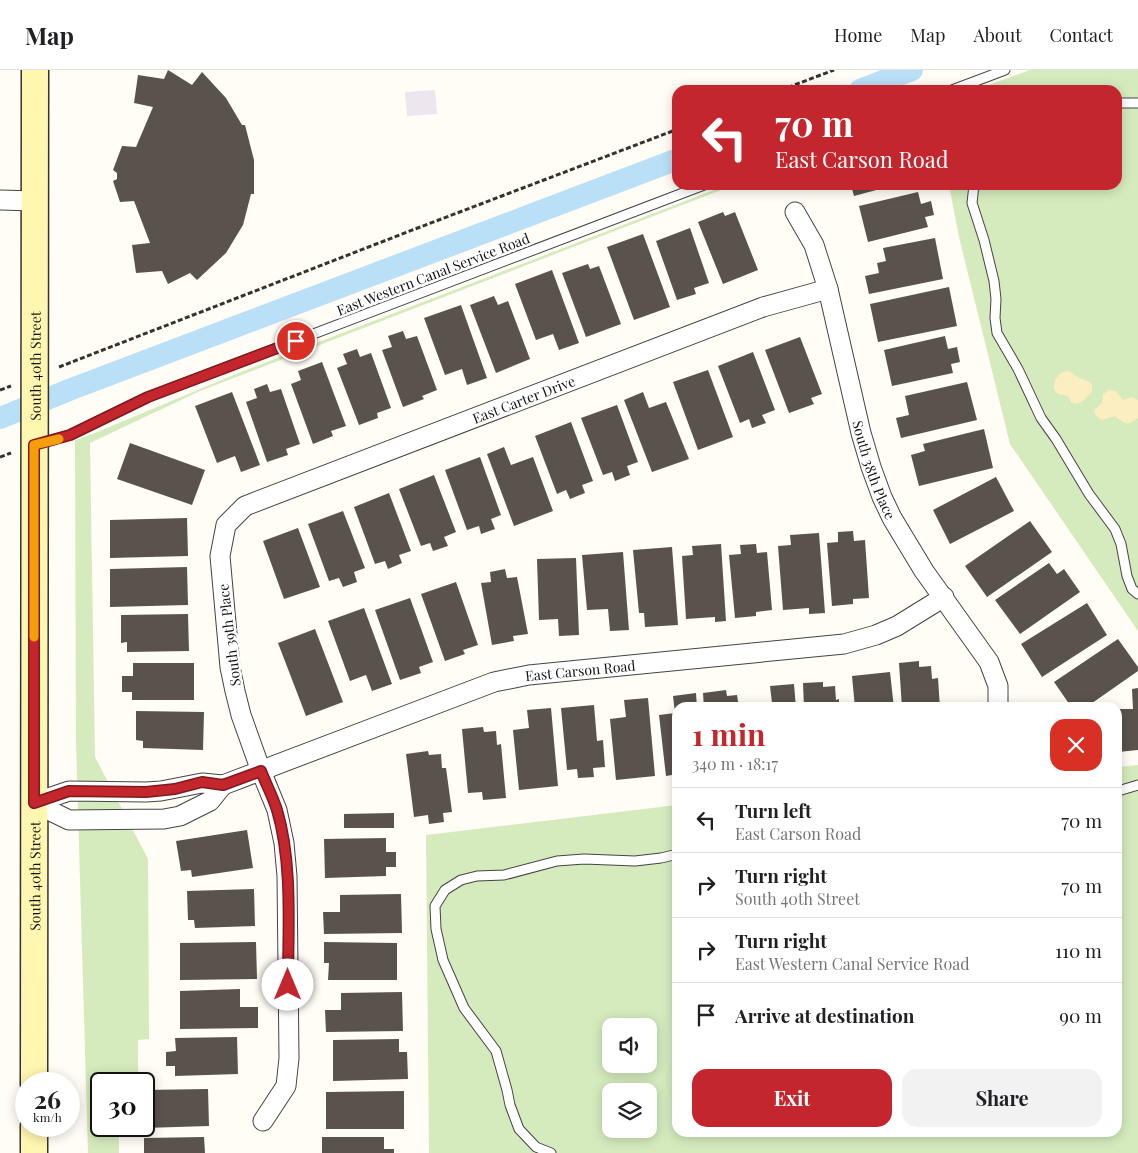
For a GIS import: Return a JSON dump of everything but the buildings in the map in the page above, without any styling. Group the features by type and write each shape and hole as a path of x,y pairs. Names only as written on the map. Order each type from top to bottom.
{"main road":[{"name":"South 40th Street","path":"34,1072 35,70"},
{"path":"34,1137 34,1153"}],"street":[{"path":"0,200 35,202"},
{"name":"South 38th Place","path":"795,212 814,245 828,289 861,433 880,490 892,518 924,571 989,662 998,686 998,702"},
{"name":"East Carter Drive","path":"226,525 245,506 763,307 828,289"},
{"name":"South 39th Place","path":"226,525 220,556 230,667 241,715 277,810 284,843 287,876 289,1048 286,1086 263,1121"},
{"name":"East Carson Road","path":"34,803 69,791 146,792 168,790 202,782 223,785 494,682 529,676 844,644 876,635 897,626 944,597"},
{"name":"East Carson Road","path":"34,803 69,820 164,819 180,816 210,801 223,785"},
{"path":"146,792 147,819"}],"lane":[{"path":"965,85 1005,70"},
{"path":"1122,103 1138,103"},
{"name":"East Western Canal Service Road","path":"34,445 70,435 148,397 691,190"},
{"path":"973,190 972,203 984,240 994,281 997,333 1018,369 1041,418 1089,494 1115,529 1121,544 1127,576 1132,590 1138,594"},
{"path":"1122,790 1138,785"},
{"path":"551,1153 536,1147 519,1129 510,1105 508,1090 496,1051 464,1008 443,960 436,929 435,906 445,890 461,880 477,876 504,875 557,862 584,859 636,861 672,855"}],"path":[{"path":"794,85 834,70"},
{"path":"69,363 415,228 672,131"}],"shaded area":[{"path":"435,90 437,114 407,116 405,92"}],"green space":[{"path":"1030,70 1138,70 1138,631 1010,444 959,237 950,190 1122,190 1122,85 989,85"},
{"path":"714,190 721,190 200,391 90,443 95,757 148,859 149,1039 138,1040 138,1072 90,1072 90,1137 119,1137 119,1153 88,1153 76,743 75,440 236,374"},
{"path":"1138,765 1138,1153 429,1153 426,835 672,806 672,1137 1122,1137 1122,767"}],"sand":[{"path":"1067,371 1087,380 1092,385 1092,392 1080,403 1071,402 1068,396 1058,394 1054,390 1057,378 1061,373"},
{"path":"1109,390 1116,391 1123,400 1132,397 1138,400 1138,418 1131,423 1126,423 1115,416 1102,420 1098,417 1095,409 1102,403 1103,394"}],"waterway":[{"path":"873,85 912,70"},
{"path":"0,418 69,390 672,161"}],"slow traffic":[{"path":"34,637 34,445 59,439"}],"route":[{"path":"288,985 287,876 284,843 277,810 261,771 223,785 202,782 175,789 146,792 69,791 34,803 34,445 70,435 148,397 296,341"}]}
